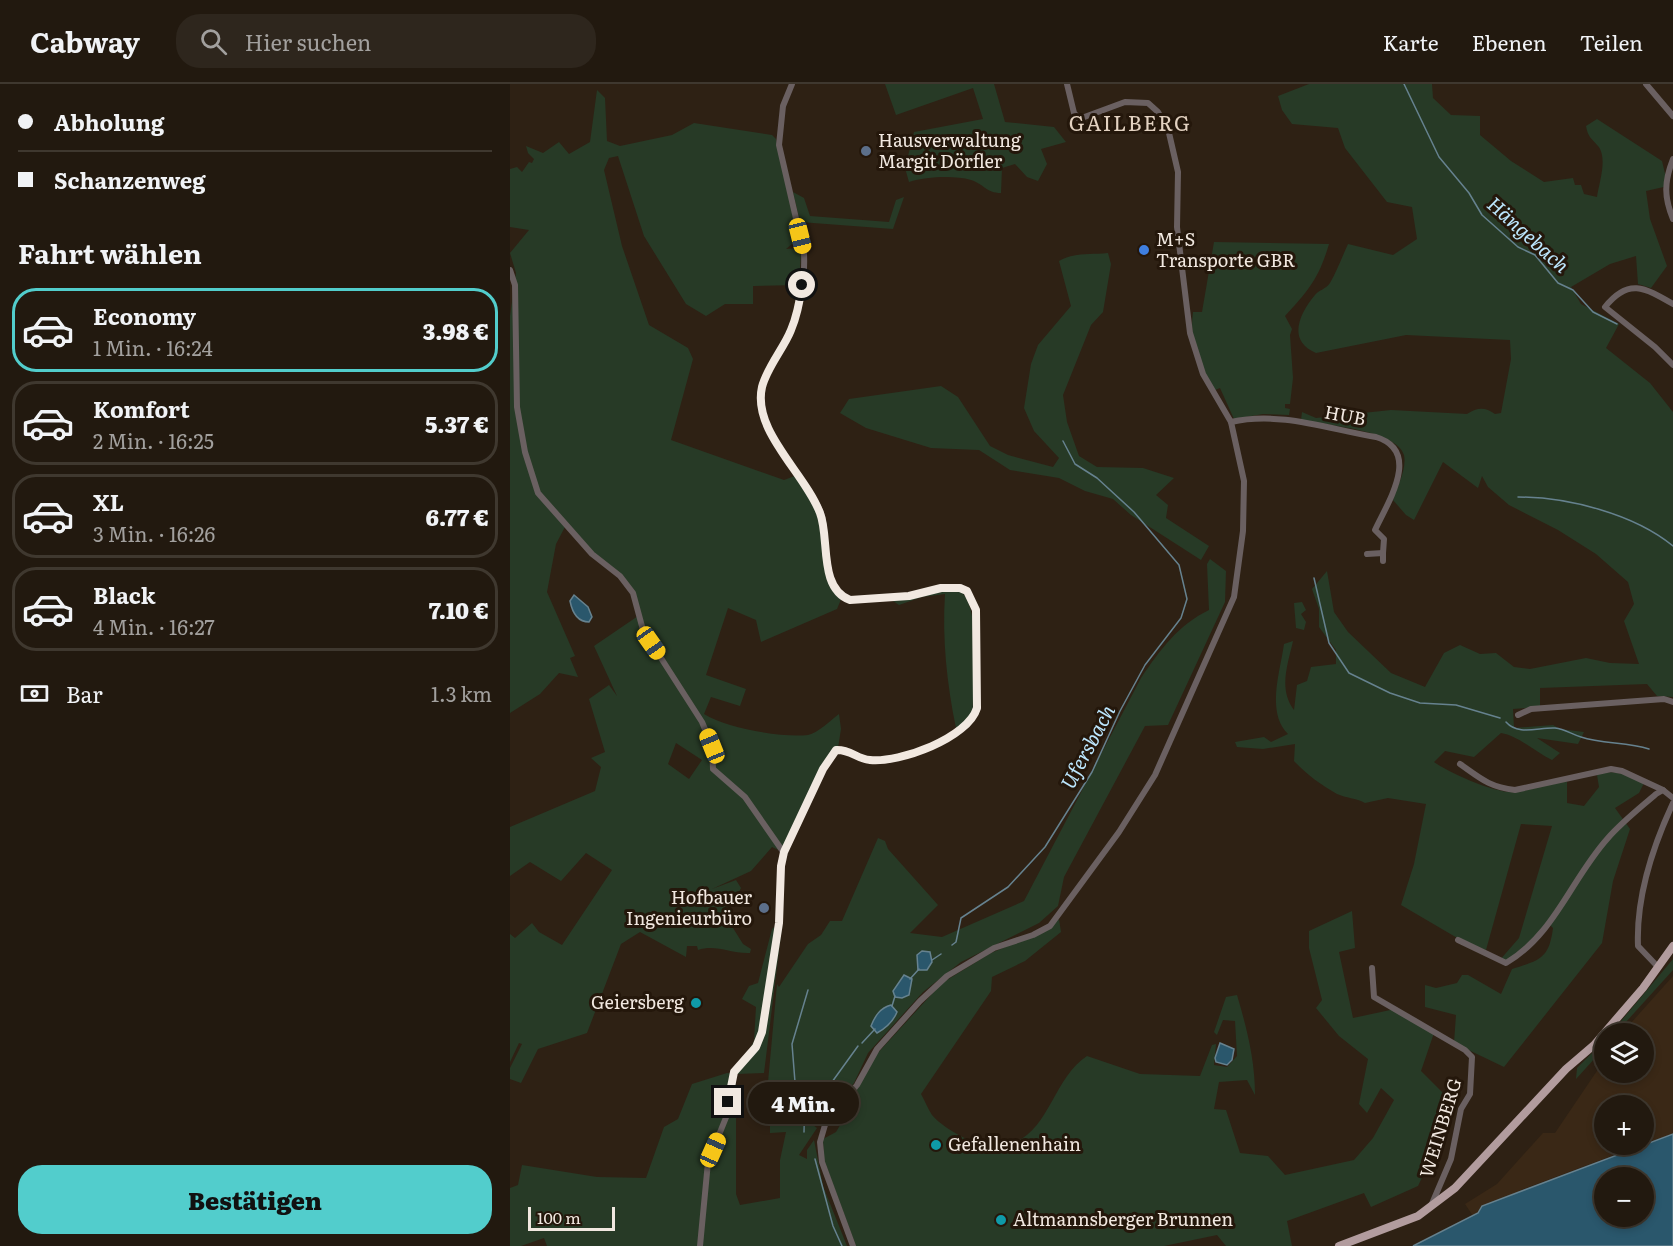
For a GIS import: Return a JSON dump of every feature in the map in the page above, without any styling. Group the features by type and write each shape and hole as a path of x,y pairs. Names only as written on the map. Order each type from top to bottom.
{"main road":[{"path":"1339,1246 1403,1222 1431,1207 1462,1182 1566,1069 1594,1045 1673,946"}],"street":[{"path":"700,1246 708,1162 727,1115 734,1072 756,1047 762,1032 779,923 781,866 784,852 823,769 836,750 845,749 869,760 908,757 965,727 974,717 977,708 976,610 967,591 960,588 941,588 894,598 850,600 843,597 831,579 820,513 792,462 774,441 763,418 762,387 792,329 805,270 804,253 779,145 783,106 792,84"},
{"path":"853,1246 822,1162 820,1142 825,1125 857,1085 877,1049 920,1001 947,976 994,948 1033,935 1050,926 1119,832 1155,775 1234,597 1240,569 1244,481 1231,422 1203,374 1196,354 1177,227 1178,172 1169,133 1154,106 1148,103 1125,102 1082,119 1074,113 1067,84"},
{"path":"1646,84 1673,116"},
{"path":"1673,159 1665,188 1666,201 1673,219"},
{"path":"510,270 515,285 517,407 525,452 538,494 592,554 620,576 633,593 643,630 702,722 712,746 713,769 745,797 784,852"},
{"path":"1673,303 1646,288 1629,287 1616,294 1605,307 1655,347 1673,365"},
{"name":"HUB","path":"1231,422 1278,417 1388,440 1396,448 1401,465 1390,500 1375,530 1384,539 1383,553"},
{"path":"1367,554 1383,553 1383,561"},
{"path":"1518,715 1531,709 1664,699 1673,701"},
{"path":"1460,764 1489,786 1515,790 1611,769 1622,771 1663,790 1673,798"},
{"path":"1458,940 1499,962 1506,963 1523,953 1542,935 1561,903 1608,838 1663,790"},
{"path":"1658,967 1638,946 1639,911 1656,846 1673,802"},
{"name":"WEINBERG","path":"1372,968 1374,997 1465,1050 1472,1057 1470,1094 1461,1109 1451,1159 1431,1207"}],"shaded area":[{"path":"1673,976 1673,1134 1654,1141 1654,1095 1594,1095 1594,1155 1614,1155 1523,1189 1473,1216 1465,1204 1497,1184 1543,1133 1555,1133 1594,1075 1594,1083 1654,1083 1654,1023 1631,1023"}],"green space":[{"path":"885,84 994,84 1005,122 1054,127 1066,142 1041,149 1047,164 1038,181 1027,177 1015,164 1002,168 1001,193 992,192 971,180 948,177 909,182 905,168 914,132 983,119 973,88 896,115"},
{"path":"1309,84 1432,84 1433,98 1451,115 1480,116 1480,135 1511,161 1544,182 1573,178 1575,185 1581,185 1584,194 1597,197 1602,157 1601,151 1589,135 1586,126 1597,119 1662,161 1668,186 1646,191 1650,219 1667,266 1651,288 1638,284 1636,256 1610,264 1571,287 1581,304 1619,324 1606,348 1650,383 1673,412 1673,697 1657,696 1647,684 1540,688 1540,707 1513,709 1514,728 1553,725 1560,729 1584,732 1578,744 1537,738 1560,753 1552,760 1514,737 1501,733 1474,757 1445,751 1434,762 1474,782 1509,792 1567,782 1567,803 1584,806 1599,787 1597,775 1615,773 1644,783 1639,793 1615,808 1630,829 1613,881 1602,943 1504,1067 1454,1043 1456,1015 1425,1007 1425,985 1436,988 1457,983 1462,975 1468,975 1501,994 1512,969 1542,957 1546,952 1553,928 1549,924 1506,963 1499,961 1519,938 1552,826 1521,824 1486,950 1459,939 1401,905 1414,864 1426,804 1388,798 1365,803 1340,795 1314,779 1294,761 1295,744 1263,749 1237,747 1235,742 1264,737 1271,742 1288,734 1281,725 1276,704 1284,644 1293,641 1285,685 1286,694 1294,710 1297,685 1307,681 1311,667 1336,664 1336,650 1319,627 1319,609 1312,589 1327,571 1334,612 1348,632 1391,673 1425,687 1444,653 1460,645 1480,654 1496,653 1514,667 1530,669 1586,658 1610,663 1639,664 1624,621 1634,604 1628,582 1596,554 1558,530 1509,505 1488,487 1482,476 1478,488 1443,462 1414,520 1406,515 1393,500 1405,460 1399,447 1374,434 1301,420 1302,412 1316,418 1391,410 1467,414 1481,409 1495,414 1501,413 1511,359 1510,340 1406,335 1316,353 1301,342 1299,327 1304,310 1315,295 1330,283 1348,244 1393,255 1417,239 1412,207 1387,202 1345,148 1338,128 1292,124 1282,110 1278,96"},
{"path":"597,90 605,98 607,141 620,146 672,135 694,123 772,135 776,139 798,239 786,249 798,248 801,252 799,285 753,286 753,304 725,304 706,316 686,304 644,236 618,156 609,158 604,170 622,246 649,325 688,348 693,359 671,440 784,480 800,474 821,513 830,580 842,597 837,609 761,642 756,620 728,608 706,675 746,689 740,706 711,697 704,714 739,728 797,736 816,732 839,714 841,729 838,748 823,769 785,853 772,847 751,871 712,889 736,880 741,888 735,899 728,905 735,920 733,928 743,944 751,949 750,953 711,948 698,950 697,946 687,946 686,957 640,932 621,944 587,1033 538,1049 521,1083 510,1079 510,1068 522,1044 519,1043 510,1062 510,934 515,938 532,923 539,932 562,945 612,870 586,853 561,881 530,862 510,876 510,827 595,791 601,767 591,758 605,752 589,699 609,685 617,696 594,646 638,616 634,593 566,525 556,544 547,592 575,656 570,658 578,677 559,673 540,694 510,713 510,316 516,273 510,253 529,230 510,227 510,169 517,167 522,172 529,162 532,163 534,159 528,153 526,146 543,153 559,142 569,154 590,142","holes":["676,743 702,760 689,779 668,764"]},
{"path":"793,192 804,198 810,216 889,222 896,200 904,197 893,229 800,222"},
{"path":"1214,242 1329,244 1312,283 1285,316 1292,329 1290,335 1293,378 1290,404 1285,404 1285,408 1290,409 1289,415 1263,414 1234,419 1220,388 1215,390 1200,363 1192,333 1193,312 1202,312"},
{"path":"1108,253 1111,264 1103,312 1091,325 1063,395 1067,422 1079,456 1097,467 1143,468 1174,478 1156,495 1168,505 1166,518 1209,546 1201,560 1131,515 1113,499 1085,491 1059,478 1010,470 979,450 931,448 866,428 840,413 849,399 941,386 958,397 990,446 1008,455 1053,467 1059,458 1034,431 1024,408 1031,364 1038,345 1071,306 1059,261 1077,255"},
{"path":"1210,559 1226,571 1225,602 1168,725 1145,726 1064,877 1058,906 1039,923 961,962 923,992 868,1053 854,1083 834,1108 829,1088 806,1092 804,1109 807,1113 812,1110 818,1119 822,1119 820,1124 816,1120 813,1125 817,1128 799,1155 807,1159 807,1150 814,1140 823,1186 847,1246 547,1246 544,1238 521,1246 510,1246 510,1188 518,1185 522,1165 597,1177 646,1178 664,1127 678,1119 692,1084 727,1073 736,1074 736,1194 740,1205 780,1198 780,1160 786,1132 770,1133 770,1114 766,1113 777,984 779,987 808,944 821,935 830,921 842,921 878,838 885,841 888,849 938,905 910,933 942,937 1024,901 1141,678 1179,631 1209,610 1207,564"},
{"path":"957,589 965,596 970,609 975,662 973,708 970,718 956,728 946,661 945,594 922,597 899,605 893,601"},
{"path":"1302,602 1306,610 1301,614 1306,622 1304,630 1296,628 1294,603"},
{"name":"Gefallenenhain","path":"1352,911 1355,948 1339,952 1353,1018 1395,1009 1434,1033 1421,1071 1456,1106 1418,1186 1371,1207 1364,1193 1287,1221 1292,1246 1226,1246 1217,1235 1164,1246 856,1246 824,1160 823,1139 836,1132 846,1115 838,1111 855,1093 875,1056 942,983 991,953 1048,929 1059,919 1061,932 1025,961 992,977 991,991 921,1094 932,1115 941,1124 960,1136 979,1143 1002,1145 1019,1140 1033,1130 1073,1068 1087,1056 1140,1074 1200,1076 1212,1045 1216,1044 1214,1065 1227,1067 1237,1056 1235,1021 1223,1020 1217,1035 1214,1032 1226,997 1237,995 1250,1045 1255,1095 1247,1080 1219,1082 1214,1109 1226,1110 1240,1153 1268,1156 1285,1175 1354,1160 1373,1138 1394,1100 1381,1088 1367,1113 1359,1104 1368,1059 1339,1036 1316,1008 1322,1000 1309,948 1309,931"},
{"path":"779,923 782,927 764,1073 736,1074 754,1041 756,1007 742,999 749,986 758,983 772,929"},
{"path":"1673,959 1673,970 1625,1023 1619,1023"},
{"path":"1594,1051 1594,1059 1576,1079 1577,1068"}],"water":[{"path":"574,595 588,607 592,617 589,622 578,618 574,612 570,601"},
{"path":"922,951 930,952 932,962 927,970 918,970 917,955"},
{"path":"904,975 912,979 909,995 902,998 895,997 893,991"},
{"path":"891,1005 897,1012 895,1016 877,1033 871,1026 874,1019 881,1010"},
{"path":"1220,1043 1234,1049 1232,1060 1227,1065 1216,1062 1215,1058"},
{"path":"1673,1134 1673,1246 1413,1246 1478,1213 1482,1206 1617,1155 1654,1155 1654,1141"}],"waterway":[{"name":"Hängebach","path":"1404,84 1439,157 1469,193 1482,215 1518,247 1535,255 1558,283 1573,290 1593,312 1617,324"},
{"name":"Ufersbach","path":"952,945 956,942 961,918 1008,887 1045,847 1092,772 1120,711 1145,665 1181,618 1187,599 1179,565 1134,512 1097,478 1075,464 1063,441"},
{"path":"1518,497 1558,500 1600,509 1639,525 1673,546"},
{"path":"1314,578 1329,643 1349,673 1390,693 1420,703 1456,705 1500,718"},
{"path":"1506,722 1516,729 1562,729 1589,739 1649,749"},
{"name":"Ufersbach","path":"932,960 941,954"},
{"name":"Ufersbach","path":"910,979 919,969"},
{"path":"804,1132 805,1095 795,1082 792,1044 808,990"},
{"name":"Ufersbach","path":"892,1006 895,996"},
{"name":"Ufersbach","path":"862,1043 875,1029"},
{"name":"Ufersbach","path":"834,1105 828,1093 832,1082 858,1046"},
{"name":"Ufersbach","path":"815,1159 833,1226 842,1246"}],"place":[{"name":"Hausverwaltung Margit Dörfler","path":"866,151"},
{"name":"M+S Transporte GBR","path":"1144,250"},
{"name":"Hofbauer Ingenieurbüro","path":"764,908"},
{"name":"Geiersberg","path":"696,1003"},
{"name":"Gefallenenhain","path":"936,1145"},
{"name":"Altmannsberger Brunnen","path":"1001,1220"}],"district":[{"name":"GAILBERG","path":"1130,124"}],"route":[{"path":"728,1102 734,1072 756,1047 762,1032 779,923 781,866 784,852 809,804 823,769 836,750 845,749 869,760 908,757 965,727 974,717 977,708 976,610 967,591 960,588 941,588 894,598 850,600 843,597 831,579 820,513 792,462 774,441 763,418 762,387 792,329 802,285"}]}
